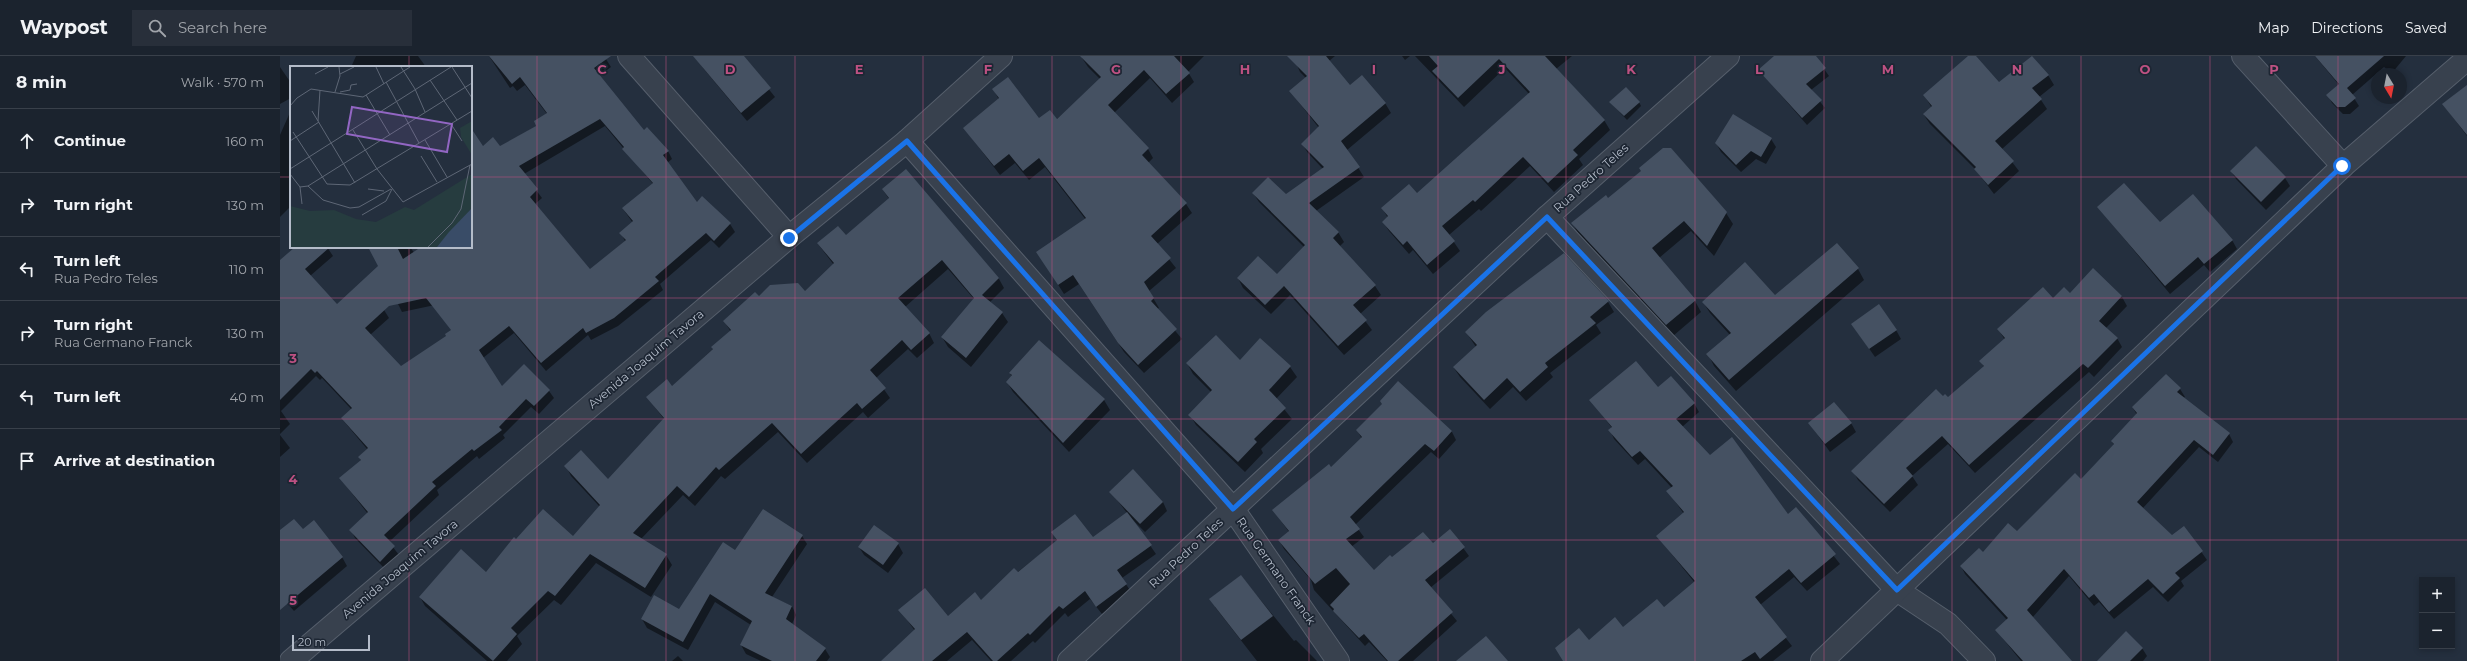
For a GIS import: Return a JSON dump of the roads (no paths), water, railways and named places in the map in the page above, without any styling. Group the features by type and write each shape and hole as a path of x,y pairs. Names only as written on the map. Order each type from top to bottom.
{"street":[{"path":"629,56 789,238"},
{"name":"Avenida Joaquim Tavora","path":"291,661 789,238 907,141 1001,56"},
{"name":"Rua Pedro Teles","path":"1069,661 1547,217 1728,56"},
{"path":"2243,56 2342,166"},
{"path":"1822,661 2342,166 2467,59"},
{"name":"Rua Germano Franck","path":"907,141 1233,509 1338,661"},
{"path":"1547,217 1897,590 1948,624 1984,661"},
{"path":"280,648 291,661"}]}
